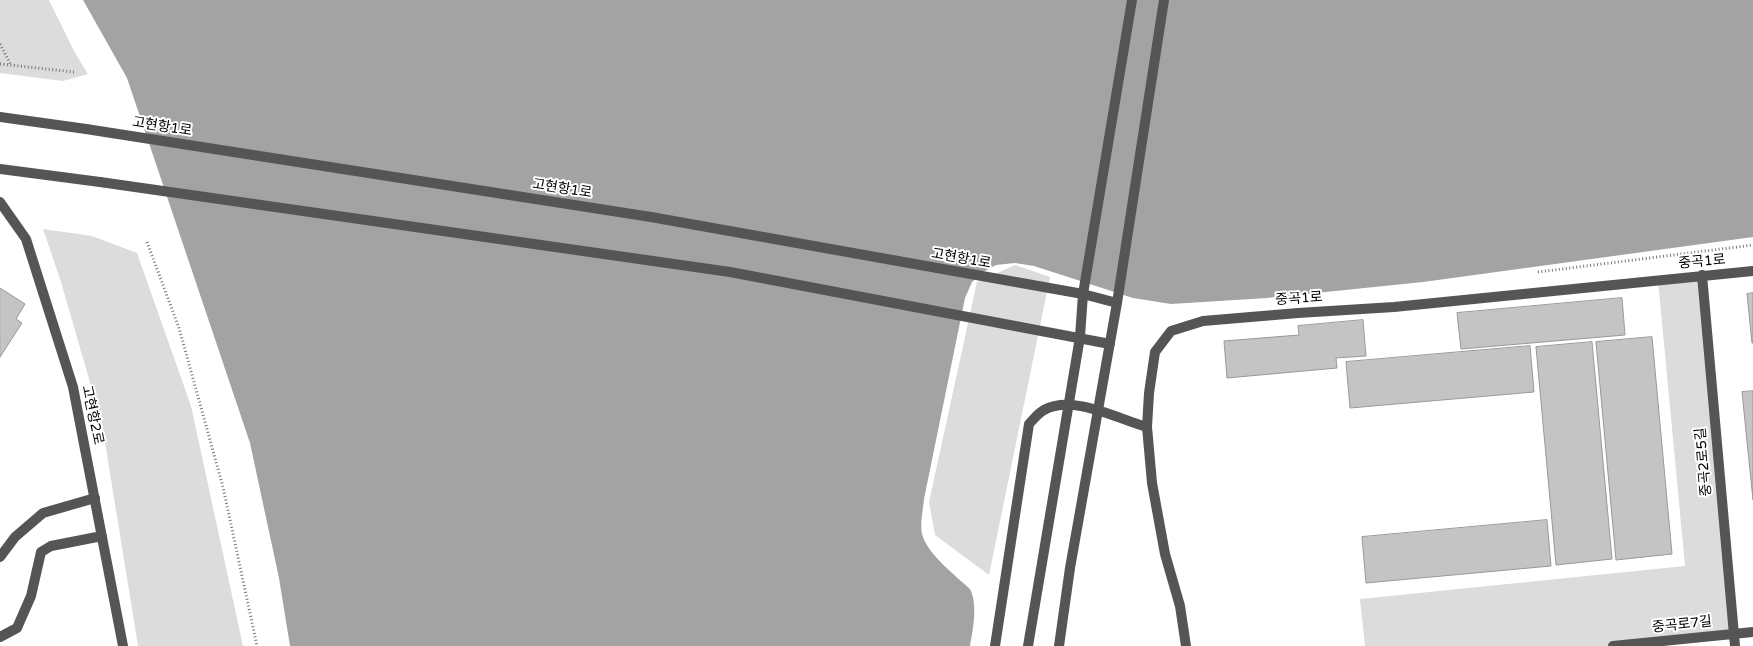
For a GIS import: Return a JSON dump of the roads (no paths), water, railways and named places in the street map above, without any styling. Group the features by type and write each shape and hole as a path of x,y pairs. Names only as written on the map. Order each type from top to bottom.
{"street":[{"path":"1028,646 1080,337 1083,294 1132,0"},
{"path":"1059,646 1070,568 1117,303 1164,0"},
{"name":"고현항1로","path":"0,117 651,217 1083,294 1117,303"},
{"path":"0,169 730,272 1110,344"},
{"name":"고현항2로","path":"0,202 26,239 73,387 123,646"},
{"name":"중곡1로","path":"1186,646 1180,606 1165,554 1152,484 1147,427 1149,393 1155,352 1171,331 1203,322 1298,313 1394,307 1753,271"},
{"name":"중곡2로5길","path":"1702,275 1735,646"},
{"path":"995,646 1029,424 1043,411 1058,405 1080,406 1147,427"},
{"path":"0,558 15,537 43,514 95,498"},
{"path":"0,637 17,628 31,596 41,552 52,546 102,536"},
{"name":"중곡로7길","path":"1613,646 1753,632"}]}
